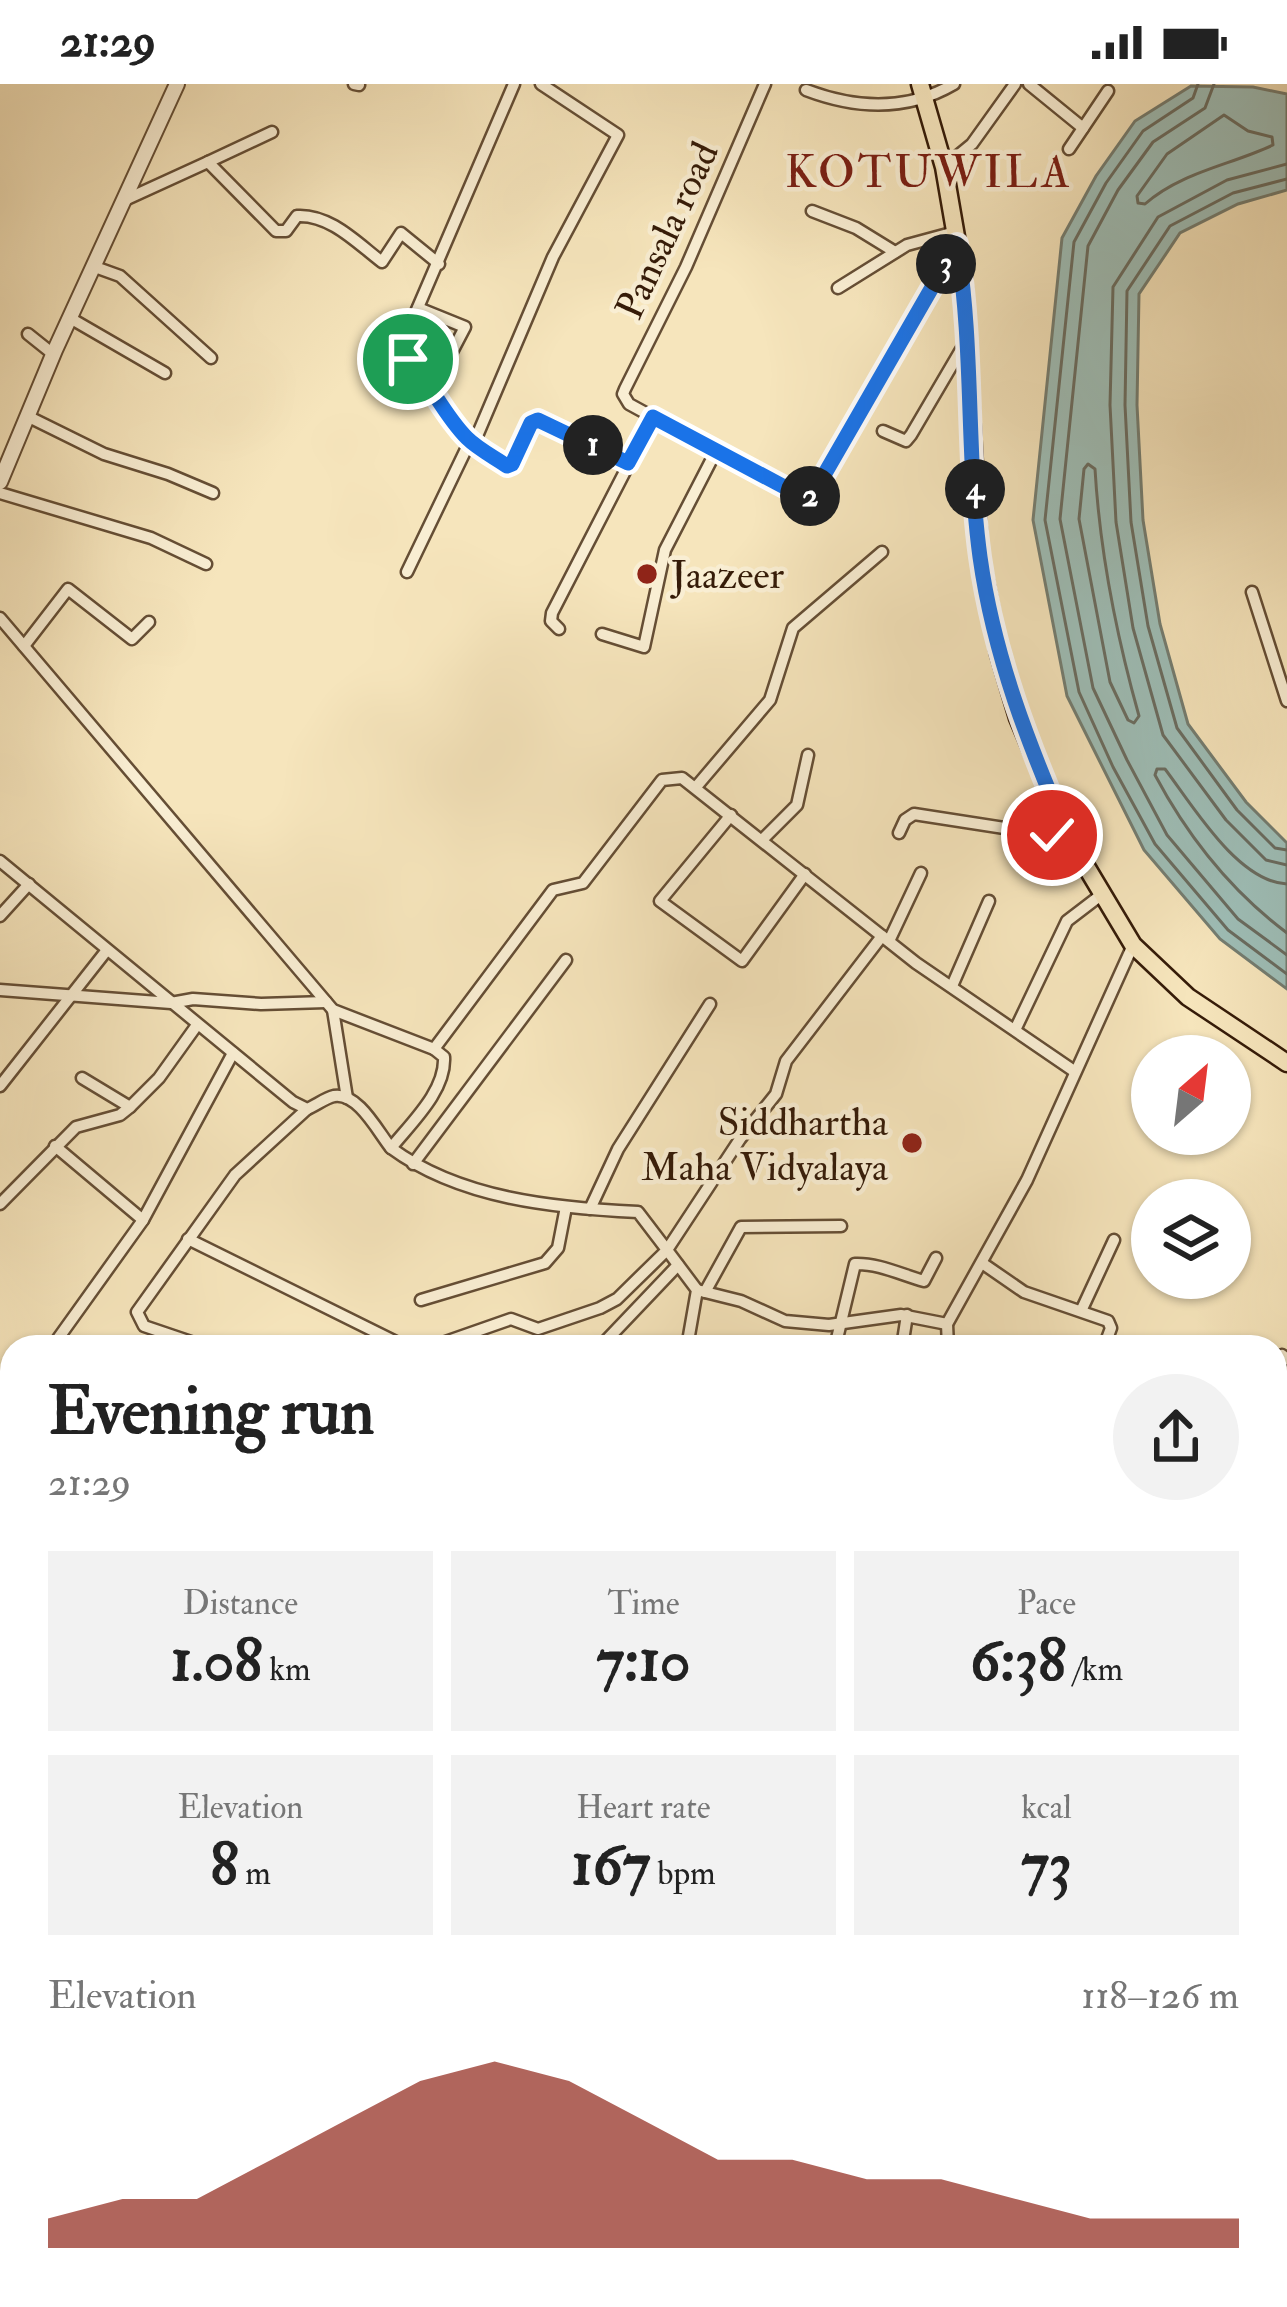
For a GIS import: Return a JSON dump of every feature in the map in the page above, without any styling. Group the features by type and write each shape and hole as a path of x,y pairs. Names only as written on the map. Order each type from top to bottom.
{"main road":[{"path":"921,91 944,167 956,238 979,551 999,654 1018,718 1069,838 1133,945 1188,997 1287,1063"}],"street":[{"path":"0,482 53,354 178,84"},
{"path":"514,84 404,348 472,442 510,466 531,423 543,420 628,463"},
{"path":"407,572 472,442 553,257 618,135 541,84"},
{"name":"Pansala road","path":"653,417 624,400 625,388 686,267 765,84"},
{"path":"806,90 864,106 954,84"},
{"path":"944,167 972,144 1016,84"},
{"path":"1029,84 1083,128"},
{"path":"1069,149 1108,91"},
{"path":"127,199 272,132"},
{"path":"208,162 276,231 286,231 298,216 312,215 326,220 382,262 401,233 439,264"},
{"path":"812,211 856,228 896,252"},
{"path":"838,288 907,244 956,238"},
{"path":"559,629 550,621 552,614 653,417 800,497 810,496 956,238"},
{"path":"95,267 120,276 211,358"},
{"path":"418,308 465,327 433,388"},
{"path":"70,319 165,373"},
{"path":"28,334 53,354"},
{"path":"883,431 906,441 967,342"},
{"path":"27,416 104,454 213,493"},
{"path":"602,634 644,647 665,550 716,451"},
{"path":"0,493 151,538 206,564"},
{"path":"696,787 770,700 793,628 882,552"},
{"path":"24,646 68,589 132,639 149,622"},
{"path":"1252,592 1287,701"},
{"path":"0,618 330,1006 346,1098"},
{"path":"762,840 797,805 808,755"},
{"path":"434,1049 553,890 583,884 662,780 682,778 885,938 1074,1071"},
{"path":"899,833 914,814 1069,838"},
{"path":"731,815 660,901 742,961 805,874"},
{"path":"0,861 197,1025 307,1109"},
{"path":"465,1335 511,1319 538,1329 600,1308 617,1299 667,1250 740,1139 776,1094 786,1061 885,938 921,873"},
{"path":"0,916 29,884"},
{"path":"1015,1030 1067,921 1101,895"},
{"path":"952,986 988,901"},
{"path":"947,1335 946,1324 1027,1180 1133,945"},
{"path":"0,1086 107,950"},
{"path":"413,1164 566,960"},
{"path":"0,991 171,1003 193,999 330,1006 444,1057 445,1070 436,1089 391,1148"},
{"path":"590,1209 618,1149 710,1004"},
{"path":"0,1204 76,1127 120,1115 130,1107 159,1078 197,1025"},
{"path":"61,1335 143,1220 233,1053"},
{"path":"82,1078 130,1107"},
{"path":"172,1335 144,1325 137,1312 235,1175 307,1109 336,1096 356,1104 391,1148 413,1164 537,1205 638,1212 702,1291 741,1301 785,1321 839,1324 907,1316 946,1324"},
{"path":"55,1145 143,1220"},
{"path":"421,1300 545,1263 558,1247 566,1208"},
{"path":"690,1335 702,1291 741,1227 841,1226"},
{"path":"188,1239 382,1335"},
{"path":"1082,1309 1114,1240"},
{"path":"837,1335 855,1264 872,1263 924,1281 936,1258"},
{"path":"982,1264 1024,1292 1108,1321 1108,1335"},
{"path":"611,1335 678,1265"},
{"path":"904,1335 907,1316"}],"water":[{"path":"1191,86 1253,87 1287,94 1287,190 1238,204 1180,233 1139,294 1137,405 1143,520 1160,624 1188,724 1246,802 1287,843 1287,989 1220,939 1144,850 1067,696 1033,520 1062,238 1096,176 1135,121"}],"place":[{"name":"Jaazeer","path":"647,574"},
{"name":"Siddhartha Maha Vidyalaya","path":"912,1143"}],"district":[{"name":"KOTUWILA","path":"929,171"}],"route":[{"path":"408,359 470,441 507,466 531,423 538,420 628,463 653,417 805,498 816,489 957,244 966,309 979,551 1008,689 1069,838 1052,835"}]}
